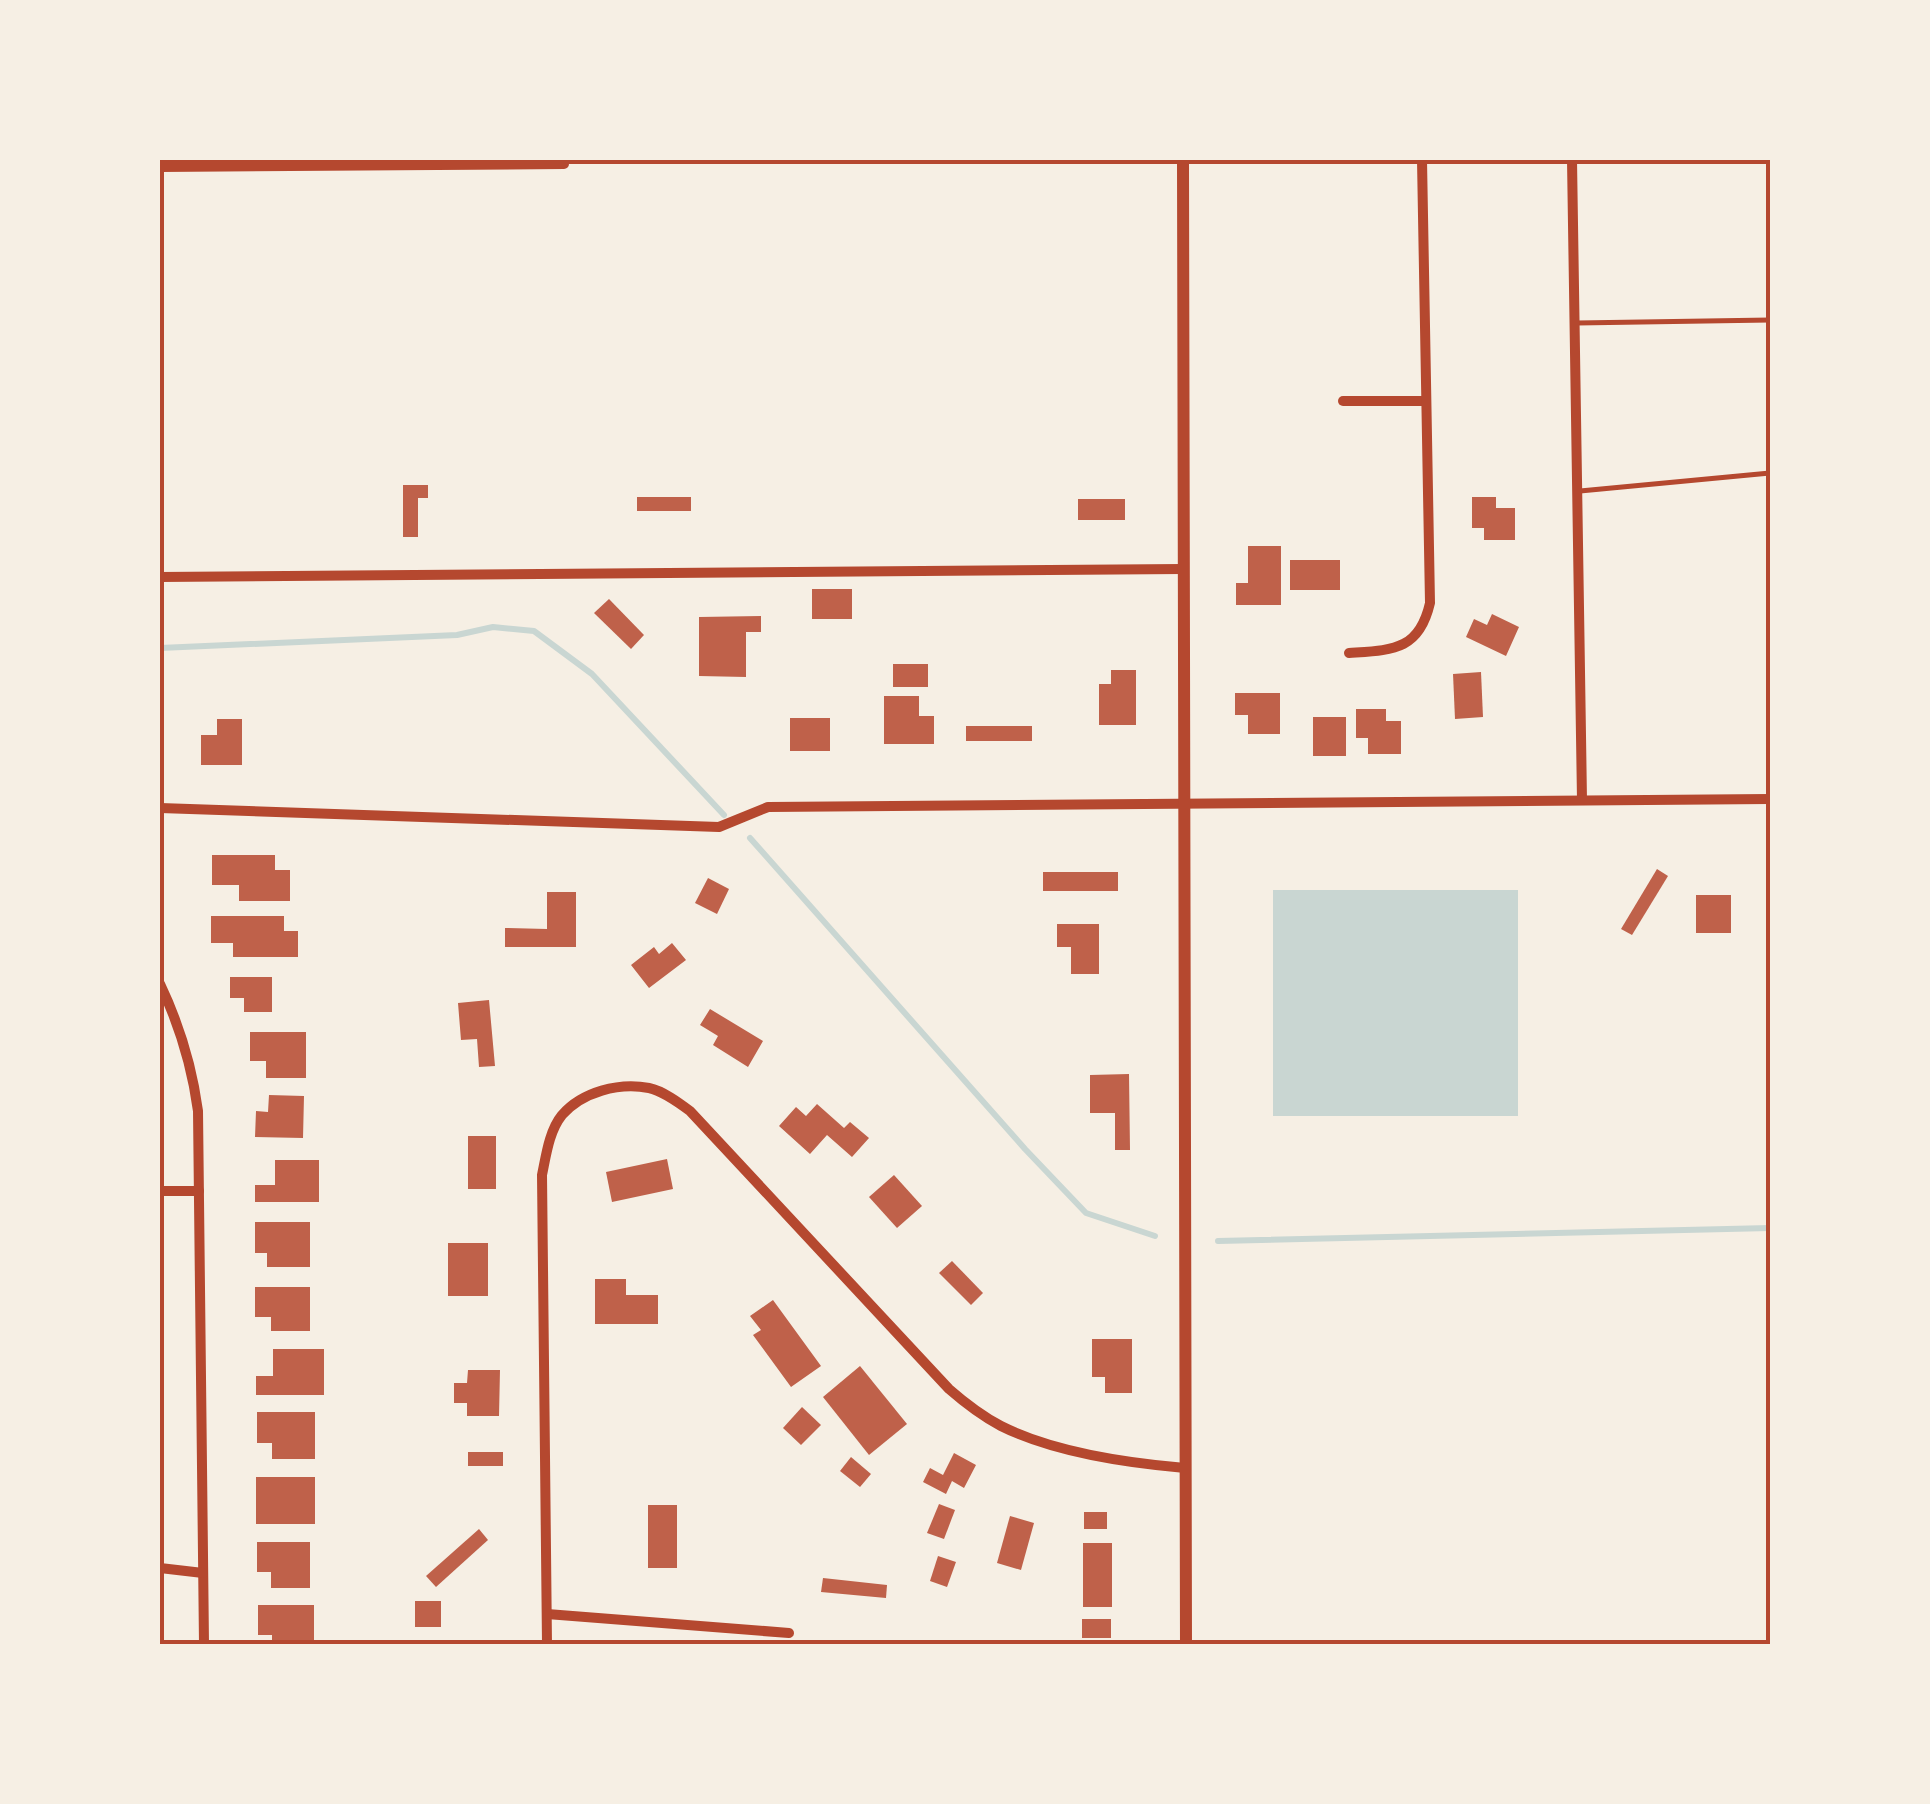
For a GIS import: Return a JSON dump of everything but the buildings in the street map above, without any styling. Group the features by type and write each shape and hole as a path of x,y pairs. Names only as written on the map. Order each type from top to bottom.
{"street":[{"path":"1183,160 1186,1644"},
{"path":"1349,653 1394,648 1418,634 1430,604 1422,160"},
{"path":"1572,160 1582,800"},
{"path":"160,168 557,162"},
{"path":"1342,402 1426,400"},
{"path":"160,578 1183,569"},
{"path":"160,808 719,827 768,807 1770,800"},
{"path":"160,984 192,1066 198,1112 204,1644"},
{"path":"547,1644 542,1175 550,1138 561,1116 603,1089 651,1088 690,1110 949,1389 973,1409 1000,1426 1037,1440 1132,1462 1185,1468"},
{"path":"160,1191 198,1191"},
{"path":"160,1568 203,1574"},
{"path":"547,1614 789,1633"}],"lane":[{"path":"1574,323 1770,320"},
{"path":"1577,492 1770,473"}],"shaded area":[{"path":"1273,890 1518,890 1518,1116 1273,1116"}],"waterway":[{"path":"160,648 457,635 493,627 534,631 592,674 724,815"},
{"path":"750,838 1086,1213 1155,1236"},
{"path":"1218,1241 1770,1228"}]}
